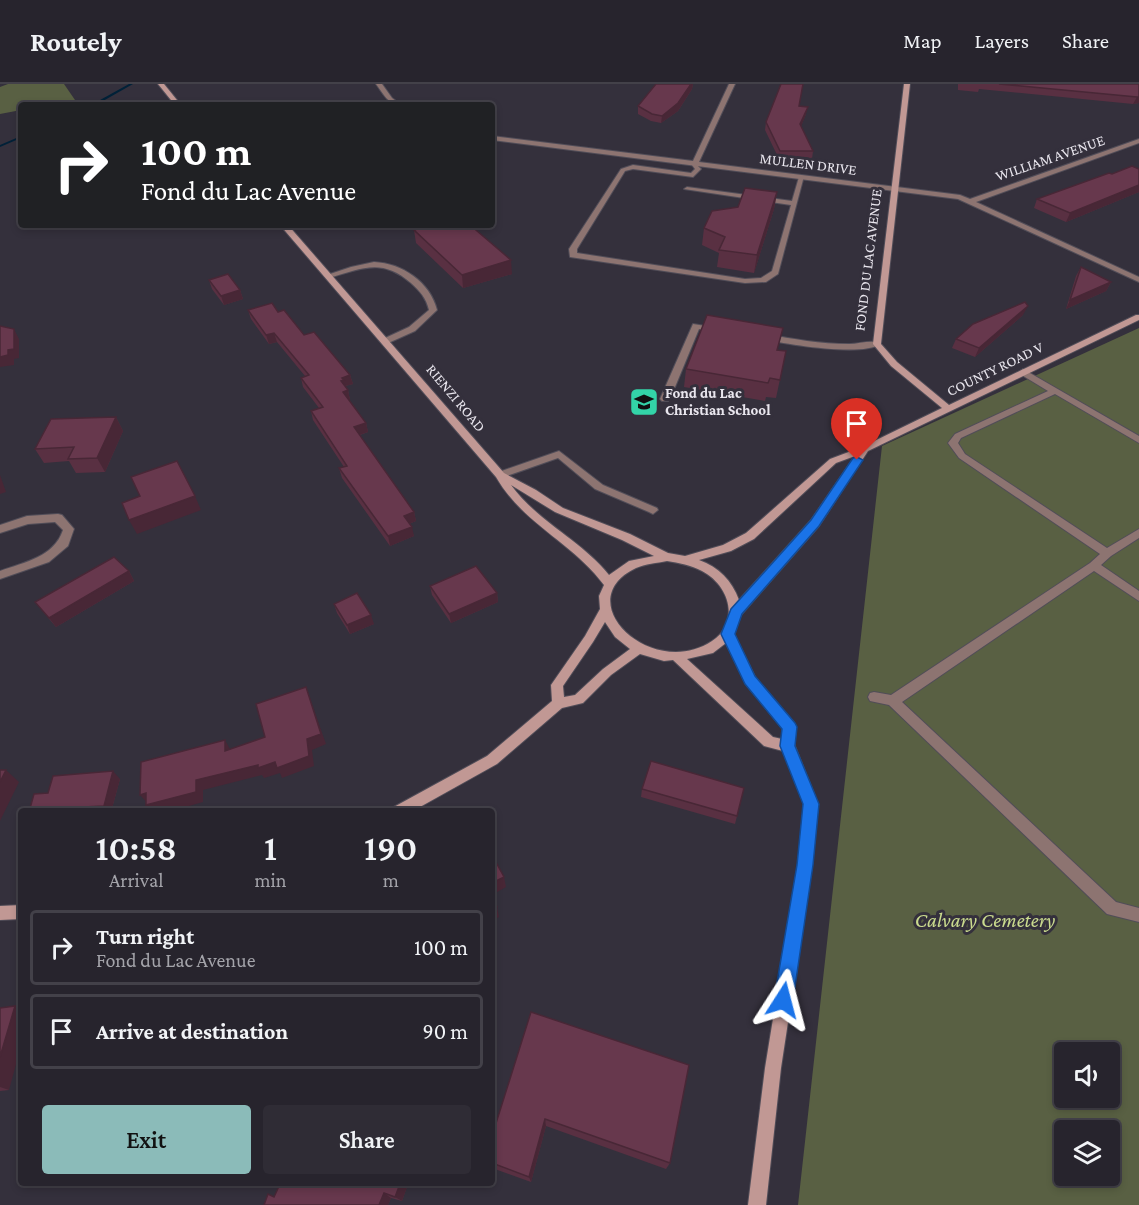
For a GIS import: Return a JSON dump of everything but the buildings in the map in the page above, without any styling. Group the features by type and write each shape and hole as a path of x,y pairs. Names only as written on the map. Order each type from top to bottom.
{"main road":[{"path":"160,84 175,102"},
{"name":"FOND DU LAC AVENUE","path":"907,84 877,344 894,364 948,408"},
{"name":"RIENZI ROAD","path":"287,228 500,476 506,488 541,523 579,550 609,584"},
{"name":"COUNTY ROAD V","path":"865,449 1139,317"},
{"path":"686,560 727,548 750,536 833,461 865,449"},
{"path":"736,612 815,523 865,449"},
{"path":"500,476 532,492 559,510 626,537 667,557"},
{"path":"667,557 686,560 716,574 734,598 736,612 733,626 728,634 712,648 676,657 657,655 638,649 622,639 610,626 604,612 604,597 609,584 618,572 632,564 649,559 667,557"},
{"path":"558,703 557,685 589,639 604,612"},
{"path":"728,634 750,680 789,727 788,746 811,804 805,865 772,1068 757,1205"},
{"path":"404,808 492,760 558,703 579,699 607,672 638,649"},
{"path":"676,657 769,742 788,746"},
{"path":"0,913 18,912"}],"street":[{"path":"379,84 394,102"},
{"path":"732,84 695,165 698,169 693,175 633,167 623,170 573,249 573,255 745,281 763,280 775,272 802,177"},
{"name":"MULLEN DRIVE","path":"495,138 695,165 935,192 971,201 1139,280"},
{"name":"WILLIAM AVENUE","path":"971,201 1139,141"},
{"path":"660,171 665,161"},
{"path":"687,189 794,203"},
{"path":"328,276 364,265 388,264 401,269 430,296 433,309 422,324 386,341"},
{"path":"665,399 696,326 729,332"},
{"path":"750,335 816,345 855,347 877,344"},
{"path":"1023,372 1139,440"},
{"path":"1055,391 962,434 955,438 953,443 962,456 1107,553"},
{"path":"500,476 559,454 599,487 653,510"},
{"path":"0,529 39,518 58,518 69,529 64,543 45,559 0,575"},
{"path":"893,701 1094,566 1107,553 1139,533"},
{"path":"1094,566 1139,597"},
{"path":"874,697 893,701 1112,909 1139,915"}],"green space":[{"path":"8,84 64,84 75,100 18,102 18,111 0,114 0,87"},
{"name":"Calvary Cemetery","path":"1139,328 1139,1205 798,1205 882,446"}],"waterway":[{"path":"98,102 131,84"},
{"path":"0,146 18,138"}],"place":[{"name":"Fond du Lac Christian School","path":"644,402"}],"route":[{"path":"783,1000 805,865 811,804 788,746 789,727 750,680 728,634 733,626 736,612 815,523 857,460"}]}
